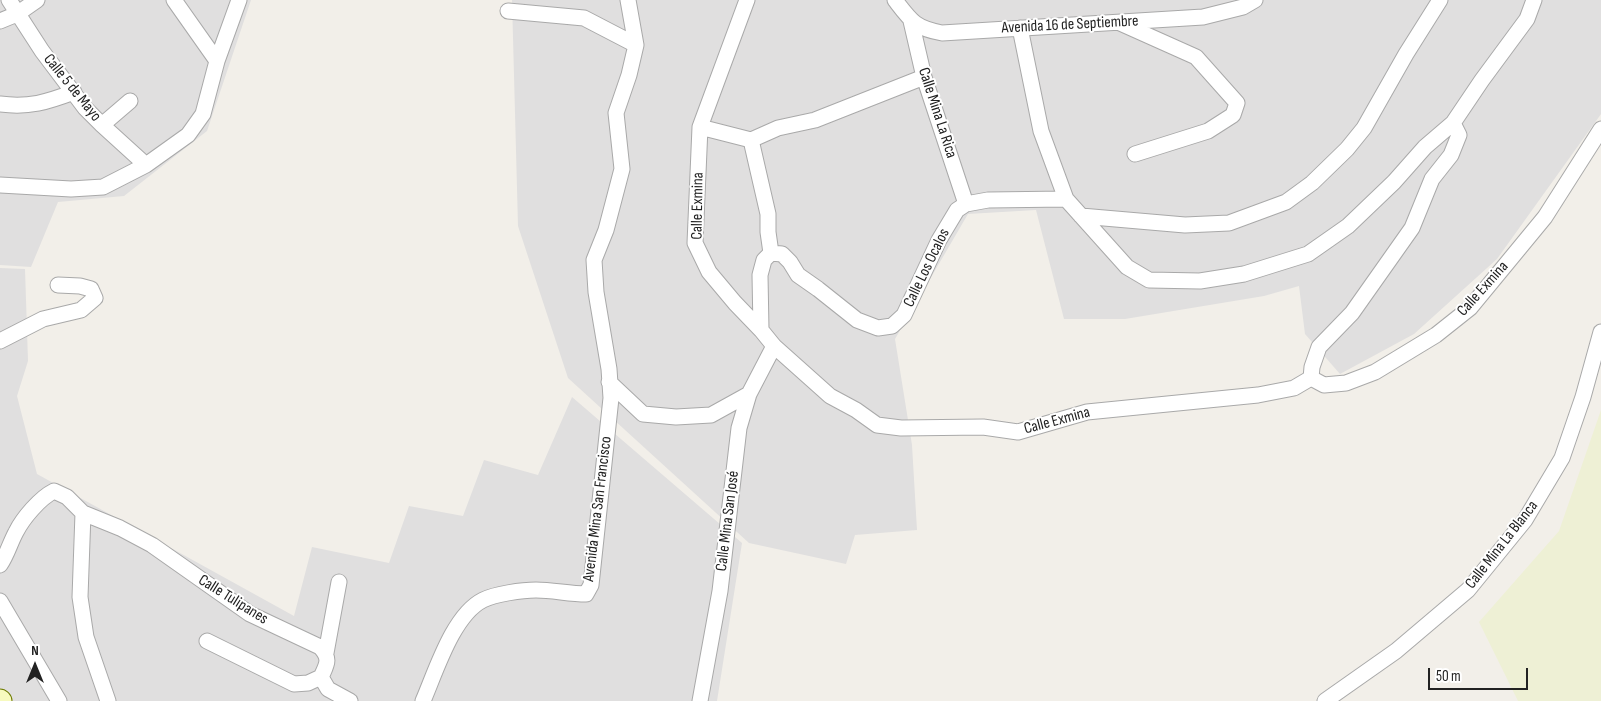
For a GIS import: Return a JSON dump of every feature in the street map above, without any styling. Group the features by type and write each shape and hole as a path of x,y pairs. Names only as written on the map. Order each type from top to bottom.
{"street":[{"name":"Calle 5 de Mayo","path":"9,0 42,51 85,108 146,165"},
{"path":"0,22 17,14 37,0"},
{"path":"174,0 218,61"},
{"path":"0,185 70,189 103,187 146,165 188,134 203,114 218,61 239,0"},
{"path":"628,0 636,45"},
{"name":"Calle Exmina","path":"747,0 700,127 695,242 709,272 774,346 830,396 877,424 901,428 983,427 1018,432 1087,412 1258,394 1294,388 1312,378 1324,385 1346,383 1374,372 1436,335 1470,308 1545,217 1601,129"},
{"name":"Avenida 16 de Septiembre","path":"895,0 911,21 926,30 942,33 1203,17 1242,7 1255,0"},
{"path":"1081,216 1185,225 1229,223 1286,202 1319,176 1347,149 1364,128 1406,54 1440,0"},
{"path":"1020,28 1041,131 1066,199 1127,267 1149,280 1200,281 1244,274 1308,254 1348,226 1394,182 1425,147 1453,123 1527,19 1534,0"},
{"path":"508,11 584,18 636,45"},
{"name":"Calle Mina La Rica","path":"911,21 924,78 966,204"},
{"path":"1118,22 1196,57 1236,104 1233,115 1208,131 1134,154"},
{"name":"Avenida Mina San Francisco","path":"423,701 455,627 469,610 483,600 500,595 536,590 586,594 592,584 611,398 609,369 596,292 594,260 606,230 622,169 616,113 629,75 636,45"},
{"path":"700,127 751,140 778,128 815,120 924,78"},
{"path":"0,104 24,106 50,101 74,92"},
{"path":"102,125 130,101"},
{"path":"1312,378 1312,367 1319,346 1352,313 1412,228 1432,179 1451,155 1460,135 1453,123"},
{"path":"751,140 768,214 771,253 764,260 760,275 760,330"},
{"path":"966,204 988,200 1066,199"},
{"name":"Calle Los Ocalos","path":"771,253 782,254 790,262 798,275 857,320 878,328 892,326 904,315 939,240 957,210 966,204"},
{"path":"0,341 43,319 80,310 95,298 91,289 80,286 58,286"},
{"name":"Calle Mina La Blanca","path":"1325,701 1396,651 1468,590 1525,520 1562,458 1583,397 1601,332"},
{"name":"Calle Mina San José","path":"700,701 720,591 740,428 750,394 774,346"},
{"path":"609,382 643,414 676,417 711,415 750,394"},
{"path":"0,565 4,560 16,530 45,495 54,491 67,497 83,513 80,597 86,636 108,701"},
{"name":"Calle Tulipanes","path":"83,513 120,528 152,546 250,614 320,647 326,653"},
{"path":"207,641 294,684 308,682 321,677 327,663 326,653 339,582"},
{"path":"0,601 59,701"},
{"path":"321,677 328,689 350,701"}],"shaded area":[{"path":"0,0 251,0 207,131 124,196 58,202 31,267 0,265"},
{"path":"512,0 1601,0 1601,114 1497,259 1414,334 1340,374 1305,334 1299,286 1264,296 1125,319 1064,319 1036,210 968,214 895,339 912,445 917,530 855,535 846,564 749,543 568,378 518,226"},
{"path":"0,268 25,269 28,361 17,396 37,474 294,616 312,547 389,563 409,506 463,516 484,460 538,475 572,397 742,543 717,701 0,701"}],"green space":[{"path":"1601,410 1601,701 1518,701 1479,622 1559,531"}]}
